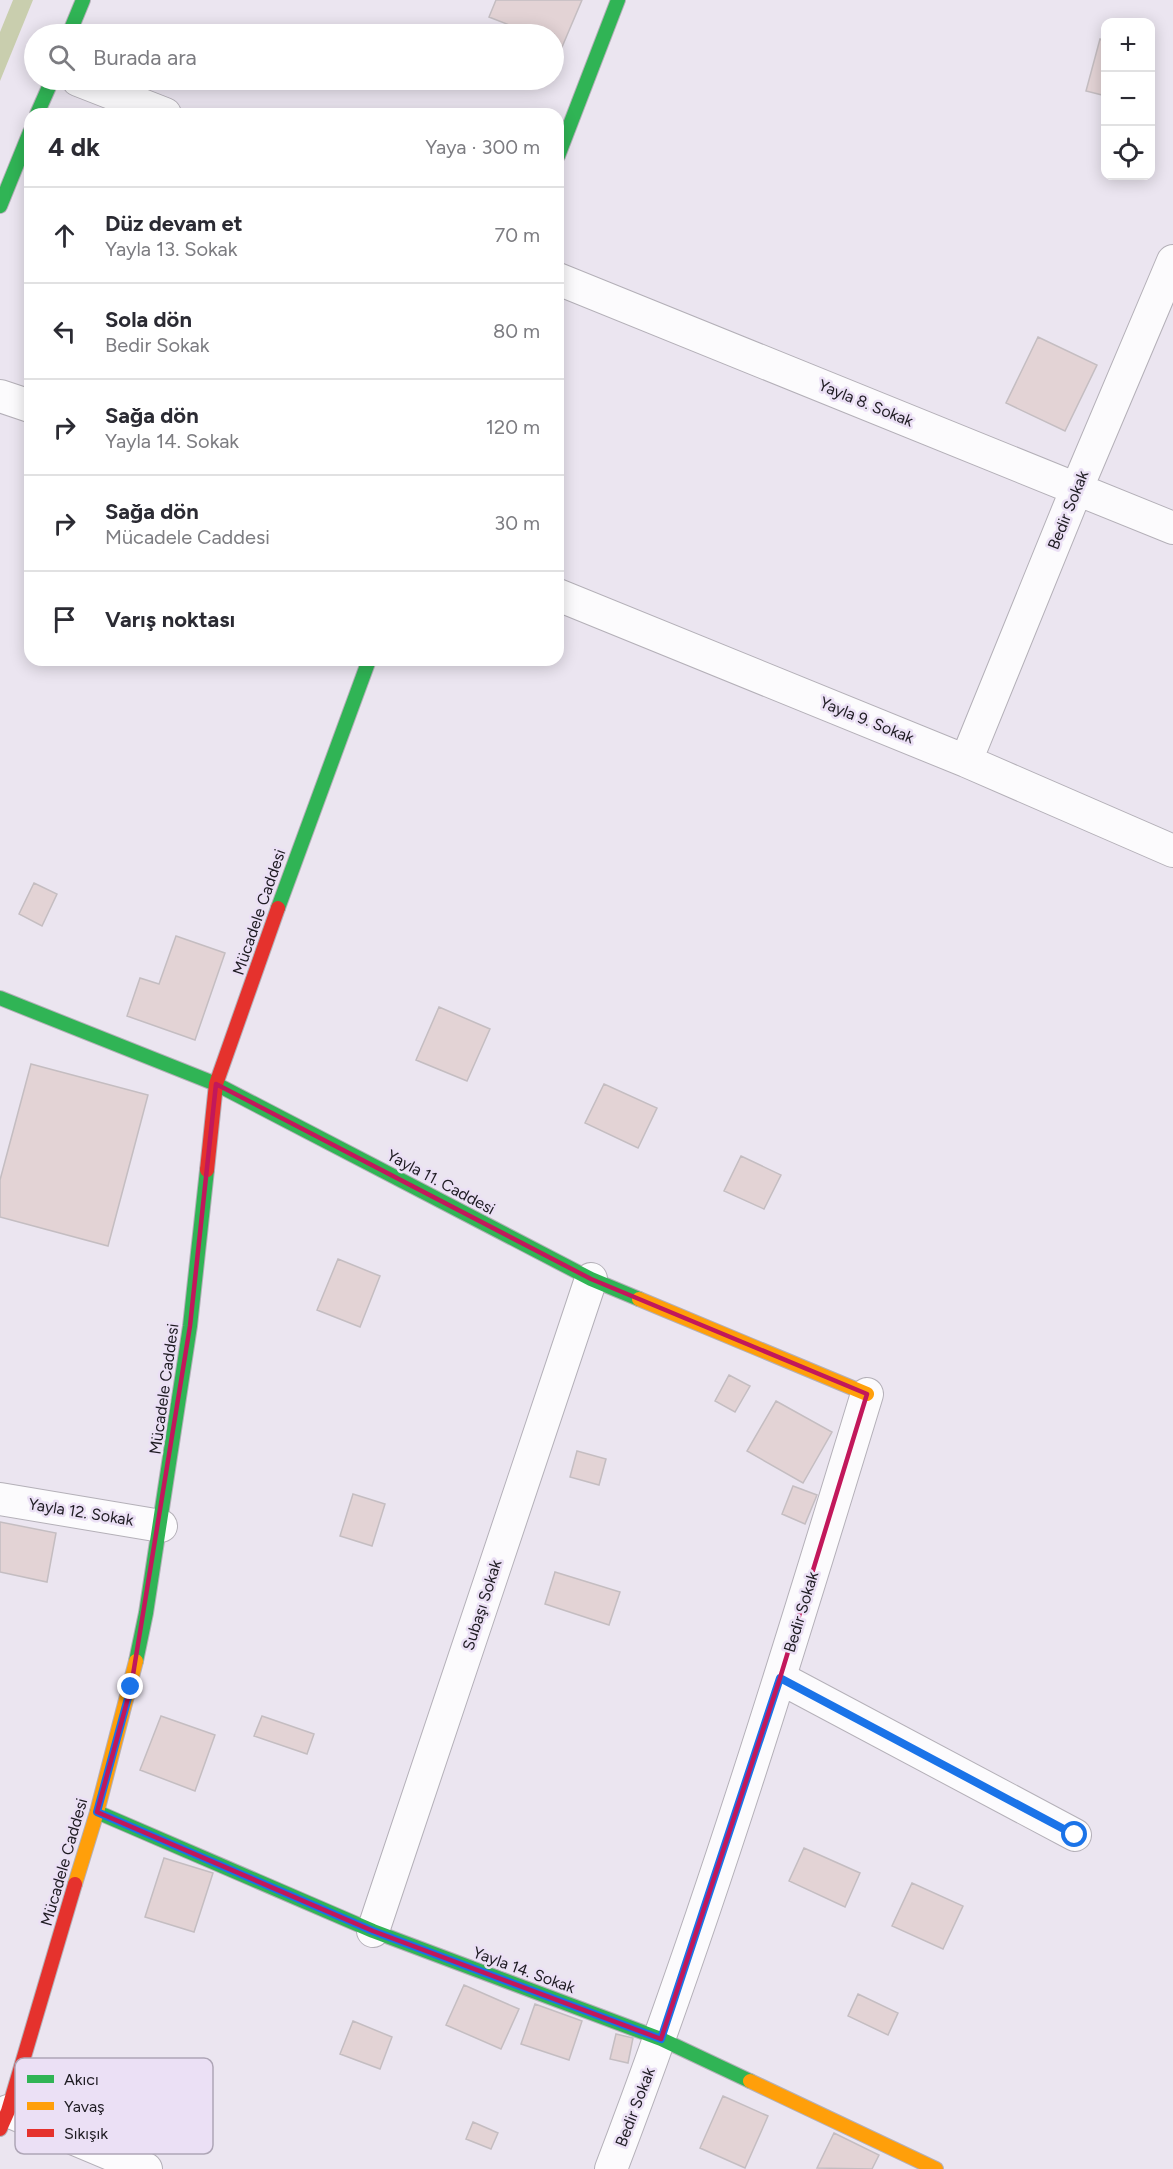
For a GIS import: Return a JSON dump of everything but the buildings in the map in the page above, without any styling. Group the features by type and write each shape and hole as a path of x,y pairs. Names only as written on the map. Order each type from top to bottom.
{"street":[{"path":"73,24 83,0"},
{"path":"564,140 618,0"},
{"path":"40,108 47,90"},
{"path":"104,90 150,108"},
{"path":"0,206 24,147"},
{"name":"Bedir Sokak","path":"966,761 1077,488 1173,261"},
{"name":"Yayla 8. Sokak","path":"564,281 1173,528"},
{"path":"0,396 24,404"},
{"name":"Yayla 9. Sokak","path":"564,597 966,761 1173,851"},
{"name":"Mücadele Caddesi","path":"23,2058 97,1812 131,1687 146,1613 190,1326 216,1084 310,818 367,666"},
{"name":"Yayla 11. Caddesi","path":"0,998 216,1084 591,1279 867,1394"},
{"name":"Subaşı Sokak","path":"373,1931 591,1279"},
{"name":"Bedir Sokak","path":"611,2169 661,2039 780,1678 867,1394"},
{"name":"Yayla 12. Sokak","path":"0,1499 161,1526"},
{"path":"780,1678 1075,1835"},
{"name":"Yayla 14. Sokak","path":"97,1812 373,1931 661,2039 936,2169"},
{"name":"Mücadele Caddesi","path":"4,2120 15,2084"},
{"path":"103,2154 146,2169"}],"highlighted area":[{"path":"216,1084 591,1279 867,1394 780,1678 661,2039 373,1931 97,1812 131,1687 190,1326"}],"green space":[{"path":"13,0 33,0 0,81 0,32"}],"traffic: fast":[{"path":"73,24 83,0"},
{"path":"564,140 618,0"},
{"path":"40,108 48,90"},
{"path":"0,206 24,147"},
{"path":"278,908 367,666"},
{"path":"0,998 216,1084 591,1279 639,1299"},
{"path":"136,1661 146,1613 190,1326 207,1170"},
{"path":"97,1812 373,1931 661,2039 750,2081"}],"traffic: slow":[{"path":"639,1299 867,1394"},
{"path":"75,1884 97,1812 136,1661"},
{"path":"750,2081 936,2169"}],"traffic: jam":[{"path":"207,1170 216,1084 278,908"},
{"path":"24,2058 75,1884"},
{"path":"0,2129 15,2087"}],"route":[{"path":"131,1687 97,1812 373,1931 661,2039 780,1678 1075,1835"}]}
